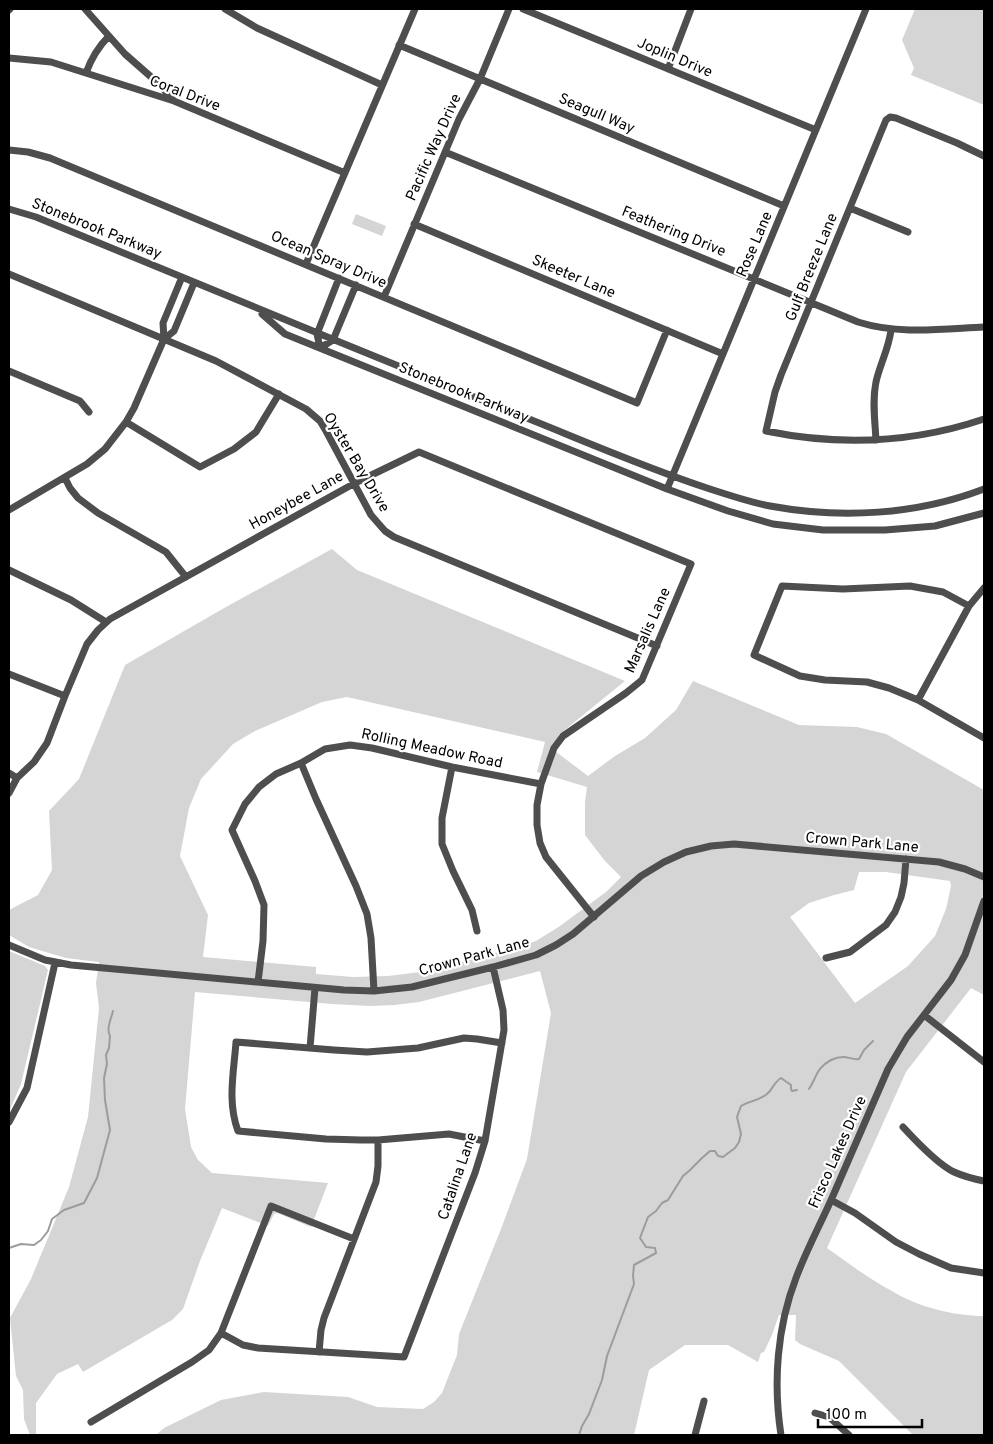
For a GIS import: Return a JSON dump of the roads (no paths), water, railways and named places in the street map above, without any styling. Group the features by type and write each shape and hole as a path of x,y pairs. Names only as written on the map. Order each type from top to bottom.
{"street":[{"path":"85,9 125,54 158,83 174,101"},
{"path":"225,9 257,28 382,85"},
{"path":"306,264 415,9"},
{"name":"Pacific Way Drive","path":"384,297 459,119 480,79 509,9"},
{"name":"Joplin Drive","path":"524,9 816,130"},
{"path":"668,69 692,9"},
{"name":"Rose Lane","path":"667,489 866,9"},
{"path":"86,73 91,58 109,36"},
{"name":"Seagull Way","path":"399,45 784,206"},
{"name":"Coral Drive","path":"9,58 51,62 174,101 345,174"},
{"name":"Gulf Breeze Lane","path":"876,440 828,440 766,431 778,384 882,127 890,117 957,143 984,156"},
{"name":"Ocean Spray Drive","path":"9,150 28,152 50,158 637,403 667,330"},
{"name":"Feathering Drive","path":"445,152 858,322 892,330 984,327"},
{"path":"850,208 908,232"},
{"name":"Stonebrook Parkway","path":"9,209 36,216 317,334 672,476 745,500 769,506 836,514 887,512 924,506 969,495 984,489"},
{"name":"Skeeter Lane","path":"414,224 723,354"},
{"name":"Oyster Bay Drive","path":"9,274 216,360 306,409 320,421 355,483 371,516 384,531 394,538 657,646"},
{"path":"9,510 87,464 105,449 126,422 164,339 163,323 182,277"},
{"path":"339,278 317,334 320,348 333,340 356,285"},
{"path":"164,339 174,331 194,283"},
{"name":"Stonebrook Parkway","path":"256,309 286,334 728,512 773,524 823,530 885,530 935,526 984,513"},
{"path":"892,330 874,390 876,440 926,434 960,427 984,419"},
{"path":"9,371 80,400 89,412"},
{"path":"126,422 200,467 234,449 256,432 279,394"},
{"name":"Honeybee Lane","path":"9,793 17,778 34,762 47,743 64,696 87,644 106,622 355,483 419,452 691,564"},
{"path":"65,478 78,498 166,552 186,578"},
{"name":"Marsalis Lane","path":"594,917 546,858 540,843 537,825 537,805 541,784 554,748 563,736 642,680 691,564"},
{"path":"9,570 71,600 106,622"},
{"path":"969,606 943,592 910,586 843,589 782,586 754,655 800,676 825,680 867,682 890,688 918,700 984,738"},
{"path":"918,700 969,606 984,588"},
{"path":"9,674 64,696"},
{"name":"Rolling Meadow Road","path":"258,982 263,941 264,905 256,881 232,830 245,804 259,786 276,774 301,763 325,749 350,745 541,784"},
{"path":"301,763 367,914 371,938 374,991"},
{"path":"452,767 442,818 442,844 472,910 477,931"},
{"path":"9,773 17,778"},
{"name":"Crown Park Lane","path":"9,945 55,963 86,967 315,988 374,991 412,987 536,955 573,934 641,876 664,862 686,852 711,846 734,844 939,862 984,876"},
{"path":"826,958 850,952 886,925 895,912 901,898 906,859"},
{"name":"Frisco Lakes Drive","path":"781,1435 778,1363 783,1322 796,1279 888,1069 907,1037 951,980 966,955 984,901"},
{"path":"9,1122 27,1088 55,963"},
{"name":"Catalina Lane","path":"319,1352 404,1357 475,1173 485,1141 502,1043 504,1017 493,967"},
{"path":"310,1048 315,988"},
{"path":"924,1015 984,1062"},
{"path":"485,1141 449,1134 378,1140 335,1140 238,1131 233,1116 232,1101 236,1042 351,1051 418,1048 470,1038 502,1043"},
{"path":"903,1127 919,1144 952,1171 984,1181"},
{"path":"221,1333 243,1345 258,1348 319,1352 324,1318 376,1182 378,1140"},
{"path":"831,1200 855,1213 896,1242 919,1254 951,1268 984,1273"},
{"path":"91,1422 198,1359 208,1350 221,1333 271,1206 354,1239"},
{"path":"695,1435 704,1401"},
{"path":"815,1412 829,1417 850,1435"}],"waterway":[{"path":"9,1248 21,1244 34,1245 41,1240 48,1231 52,1219 64,1210 84,1203 97,1178 110,1130 105,1100 104,1078 107,1064 106,1055 109,1048 109,1027 113,1011"},
{"path":"809,1089 826,1063 840,1057 859,1059 864,1050 873,1041"},
{"path":"579,1435 602,1380 607,1356 634,1284 634,1265 656,1253 655,1248 646,1247 640,1238 648,1217 662,1203 668,1200 683,1176 710,1151 715,1151 718,1156 723,1157 735,1148 741,1134 737,1117 741,1106 764,1096 781,1078 791,1085 792,1091 797,1090"}]}
